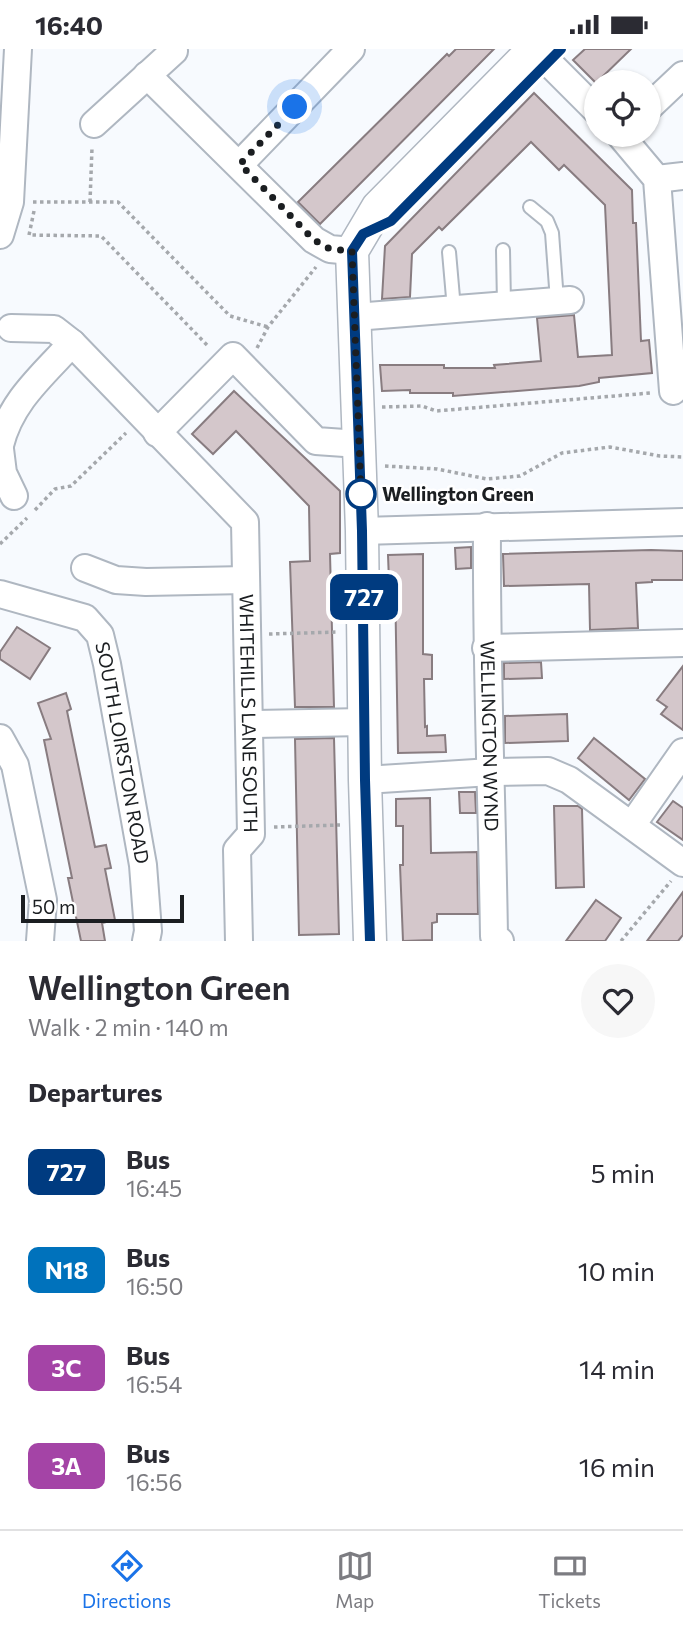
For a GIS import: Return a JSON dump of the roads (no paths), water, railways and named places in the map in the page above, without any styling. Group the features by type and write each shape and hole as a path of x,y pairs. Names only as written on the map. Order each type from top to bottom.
{"street":[{"path":"0,235 10,202 18,49"},
{"path":"240,164 351,49"},
{"path":"94,124 174,51"},
{"path":"147,75 314,240 348,245 391,221 545,52 584,96"},
{"path":"661,96 683,75"},
{"path":"631,147 657,179 673,391"},
{"path":"657,179 683,176"},
{"path":"348,245 355,317 362,531 370,941"},
{"path":"355,317 564,300"},
{"path":"11,328 54,330 72,344 150,425 236,366 316,441 359,456"},
{"path":"14,496 3,473 0,447 5,426 15,405 72,344"},
{"name":"WHITEHILLS LANE SOUTH","path":"150,425 245,522 251,834 237,850 239,941"},
{"path":"362,531 683,522"},
{"name":"WELLINGTON WYND","path":"486,526 486,649 494,936 500,941"},
{"path":"85,568 116,580 246,580"},
{"name":"SOUTH LOIRSTON ROAD","path":"0,594 85,618 100,635 143,865 148,931 146,941"},
{"path":"486,649 683,643"},
{"path":"249,724 365,722"},
{"path":"0,737 15,765 43,900 40,941"},
{"path":"632,825 683,752"},
{"path":"365,780 548,771 569,780 632,825 679,870"}],"lane":[{"path":"530,207 547,221 552,233 564,300"},
{"path":"503,250 503,304"},
{"path":"449,252 454,309"}],"place":[{"name":"Wellington Green","path":"361,494"}]}
